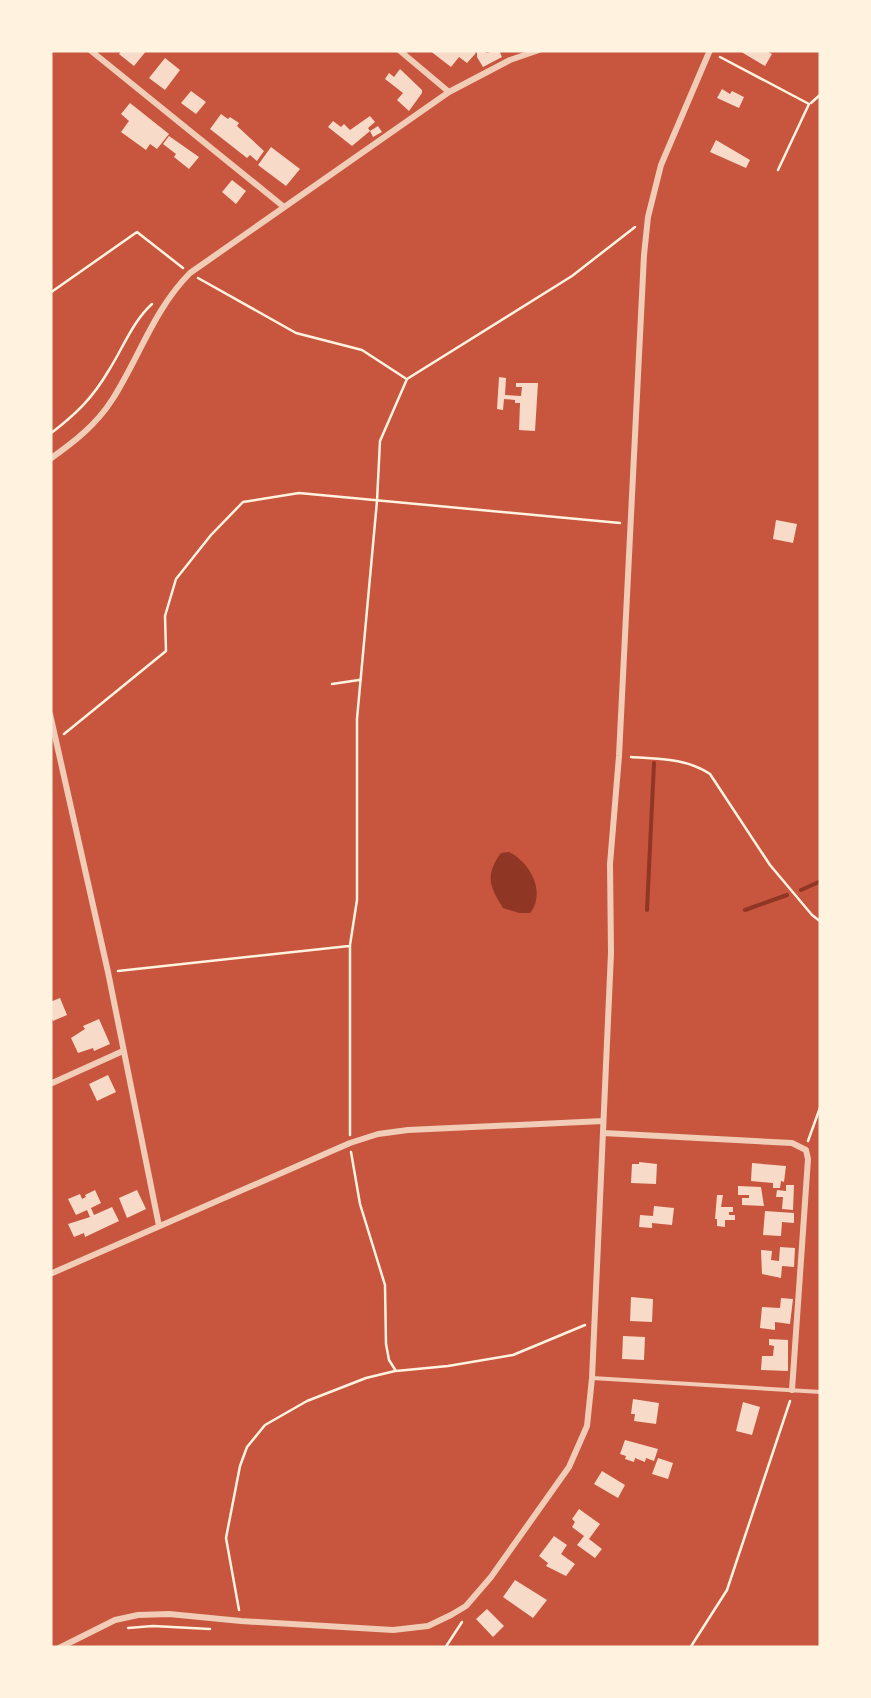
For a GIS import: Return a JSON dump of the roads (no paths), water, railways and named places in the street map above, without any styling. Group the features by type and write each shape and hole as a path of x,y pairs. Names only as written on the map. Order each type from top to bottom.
{"street":[{"path":"90,50 284,207"},
{"path":"399,50 449,92"},
{"path":"50,459 78,439 108,406 163,306 190,273 449,92 538,50"},
{"path":"58,1648 114,1620 138,1615 393,1630 428,1626 466,1606 491,1577 576,1454 587,1426 592,1378 611,953 610,864 620,756 644,258 648,218 661,165 710,51"},
{"path":"50,714 108,972 159,1226"},
{"path":"50,1084 124,1052"},
{"path":"50,1274 378,1134 603,1122"},
{"path":"604,1132 792,1143 804,1148 808,1159 792,1390"}],"lane":[{"path":"592,1378 821,1392"}],"waterway":[{"path":"647,910 654,763"},
{"path":"801,890 821,881"},
{"path":"745,910 787,895"}]}
